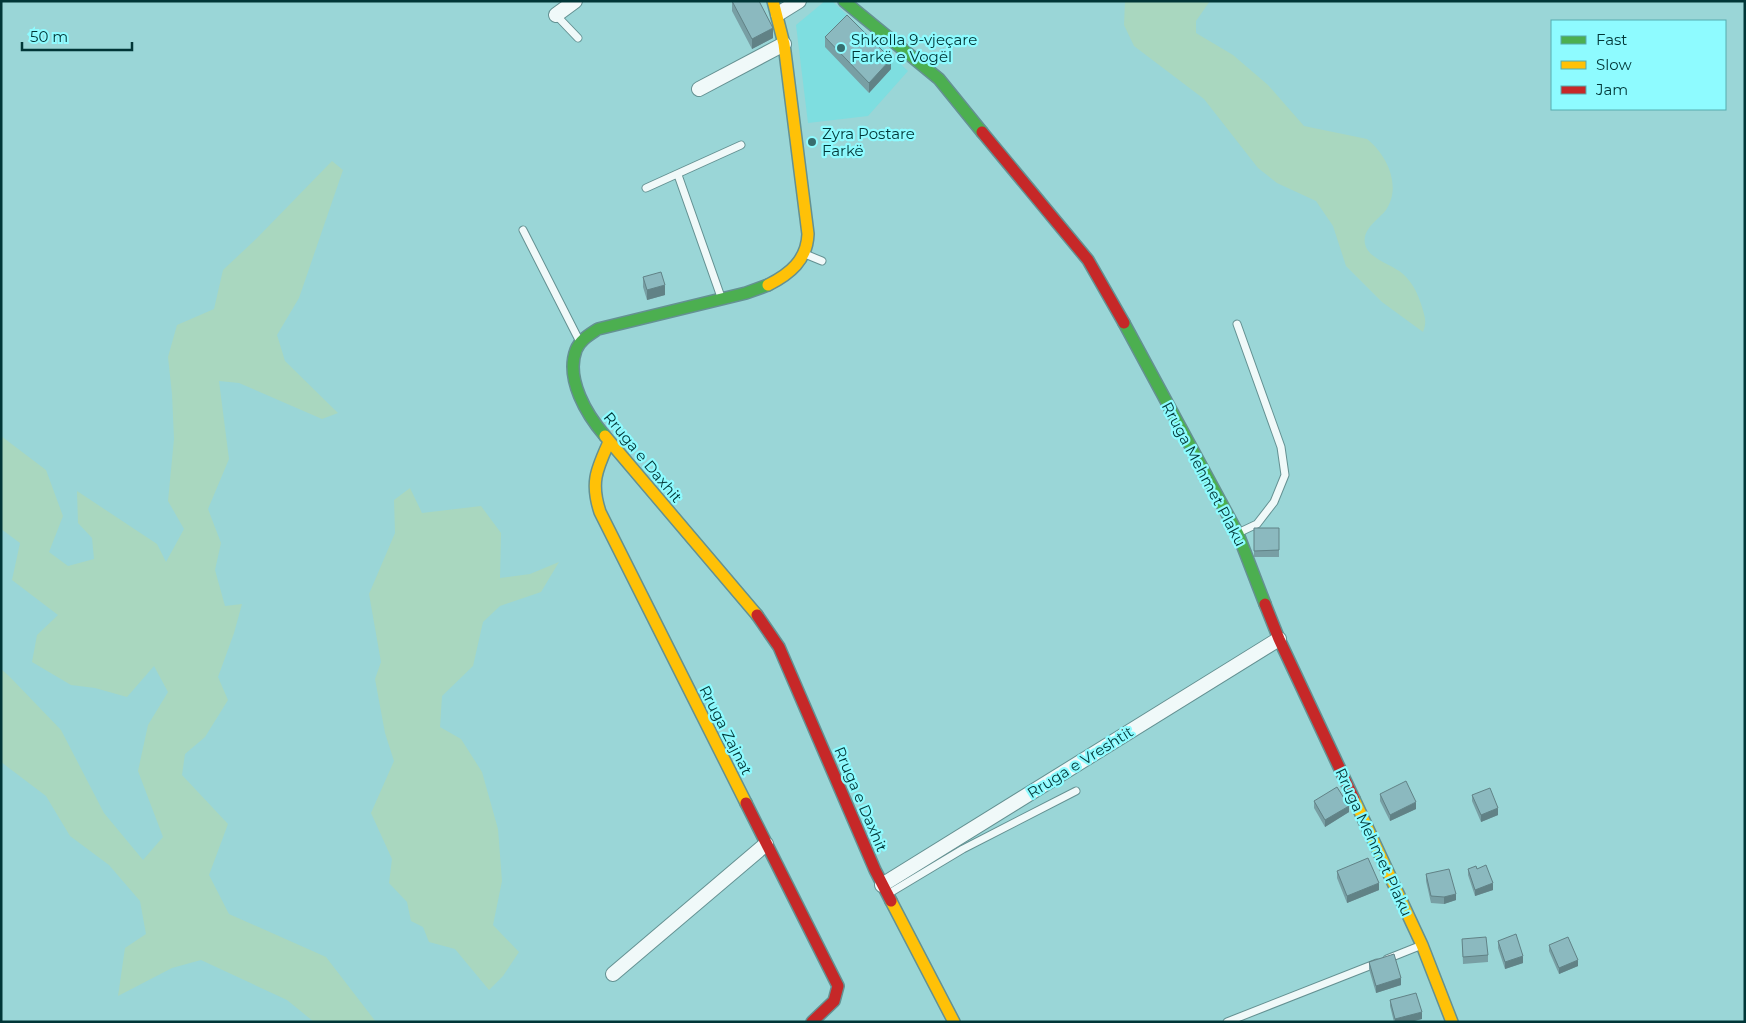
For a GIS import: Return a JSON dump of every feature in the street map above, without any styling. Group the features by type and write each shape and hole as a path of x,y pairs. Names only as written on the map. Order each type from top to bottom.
{"street":[{"path":"556,15 575,1"},
{"path":"580,343 598,329 746,293 791,271 804,254 808,231 784,44 775,8 799,1"},
{"name":"Rruga Mehmet Plaku","path":"844,1 939,79 1088,260 1100,279 1238,534 1279,639 1422,945 1452,1022"},
{"path":"699,89 784,44"},
{"name":"Rruga e Daxhit","path":"580,343 574,359 574,379 590,417 767,628 789,669 885,890 954,1022"},
{"name":"Rruga Zajnat","path":"610,442 598,468 593,488 600,512 838,986 834,1001 812,1022"},
{"name":"Rruga e Vreshtit","path":"885,890 1279,639"},
{"path":"613,974 766,844"}],"lane":[{"path":"556,15 578,38"},
{"path":"646,188 742,145"},
{"path":"678,175 722,299"},
{"path":"523,230 580,343"},
{"path":"804,254 822,262"},
{"path":"1237,324 1281,447 1284,475 1274,502 1257,524 1238,534"},
{"path":"885,890 1076,791"},
{"path":"1227,1022 1422,945"}],"shaded area":[{"name":"Shkolla 9-vjeçare Farkë e Vogël","path":"825,1 832,1 908,71 868,116 808,123 796,25"}],"green space":[{"path":"1125,1 1210,1 1196,21 1196,33 1233,55 1268,85 1304,126 1367,139 1381,153 1390,172 1393,191 1391,201 1386,210 1368,229 1365,244 1371,254 1407,277 1419,298 1425,317 1423,332 1382,302 1346,266 1333,226 1316,201 1277,183 1258,168 1204,99 1134,46 1124,25"},
{"path":"332,161 343,170 299,298 277,335 285,361 338,413 322,419 239,383 219,381 229,459 208,509 221,543 215,570 225,606 242,604 218,677 228,700 205,737 185,754 182,775 228,824 209,875 229,914 326,957 376,1022 314,1022 287,1000 201,960 172,968 118,996 125,948 146,934 140,901 109,865 70,836 46,796 1,762 1,669 61,730 104,813 143,860 163,837 138,771 148,725 168,692 154,666 127,697 95,688 71,685 32,662 37,635 58,615 12,580 20,543 1,529 1,436 46,470 63,516 49,552 68,566 94,559 92,538 78,523 77,491 157,544 166,562 184,529 168,501 174,439 168,357 177,325 214,309 223,270"},
{"path":"410,488 422,513 481,506 501,533 500,578 530,574 559,562 541,592 500,606 483,622 473,666 442,696 440,727 461,739 482,772 498,829 502,881 493,925 519,952 503,976 489,990 455,949 429,942 423,927 411,921 407,902 389,883 392,859 371,813 394,761 385,733 375,679 381,662 369,594 395,533 394,500"}],"building":[{"path":"732,1 759,1 773,28 752,39"},
{"path":"847,15 891,59 869,83 825,37"},
{"path":"661,272 665,285 647,290 643,277"},
{"path":"1254,528 1279,528 1279,550 1254,551"},
{"path":"1406,781 1416,802 1390,815 1380,794"},
{"path":"1337,787 1349,806 1325,820 1314,801"},
{"path":"1490,788 1498,808 1481,815 1472,795"},
{"path":"1368,858 1379,883 1347,896 1337,871"},
{"path":"1486,865 1493,883 1475,890 1468,869 1476,866 1477,869"},
{"path":"1449,869 1456,894 1444,897 1431,896 1426,874"},
{"path":"1516,934 1523,956 1505,962 1498,941"},
{"path":"1486,937 1488,955 1463,957 1462,939"},
{"path":"1568,937 1578,960 1559,968 1549,945"},
{"path":"1394,954 1401,978 1376,986 1369,962"},
{"path":"1416,993 1422,1012 1395,1019 1390,1000"}],"traffic: fast":[{"path":"844,1 939,79 982,132"},
{"path":"605,436 585,407 573,373 573,361 576,350 582,341 598,329 746,293 768,285"},
{"path":"1124,323 1238,534 1265,604"}],"traffic: slow":[{"path":"768,285 790,271 801,259 808,234 784,44 773,1"},
{"path":"605,436 757,615"},
{"path":"609,442 596,476 595,484 600,512 746,803"},
{"path":"1354,799 1422,945 1452,1022"},
{"path":"891,901 954,1022"}],"traffic: jam":[{"path":"982,132 1088,260 1124,323"},
{"path":"1265,604 1279,639 1354,799"},
{"path":"757,615 779,647 875,870 891,901"},
{"path":"746,803 838,986 834,1001 812,1022"}],"place":[{"name":"Shkolla 9-vjeçare Farkë e Vogël","path":"841,48"},
{"name":"Zyra Postare Farkë","path":"812,142"}]}
